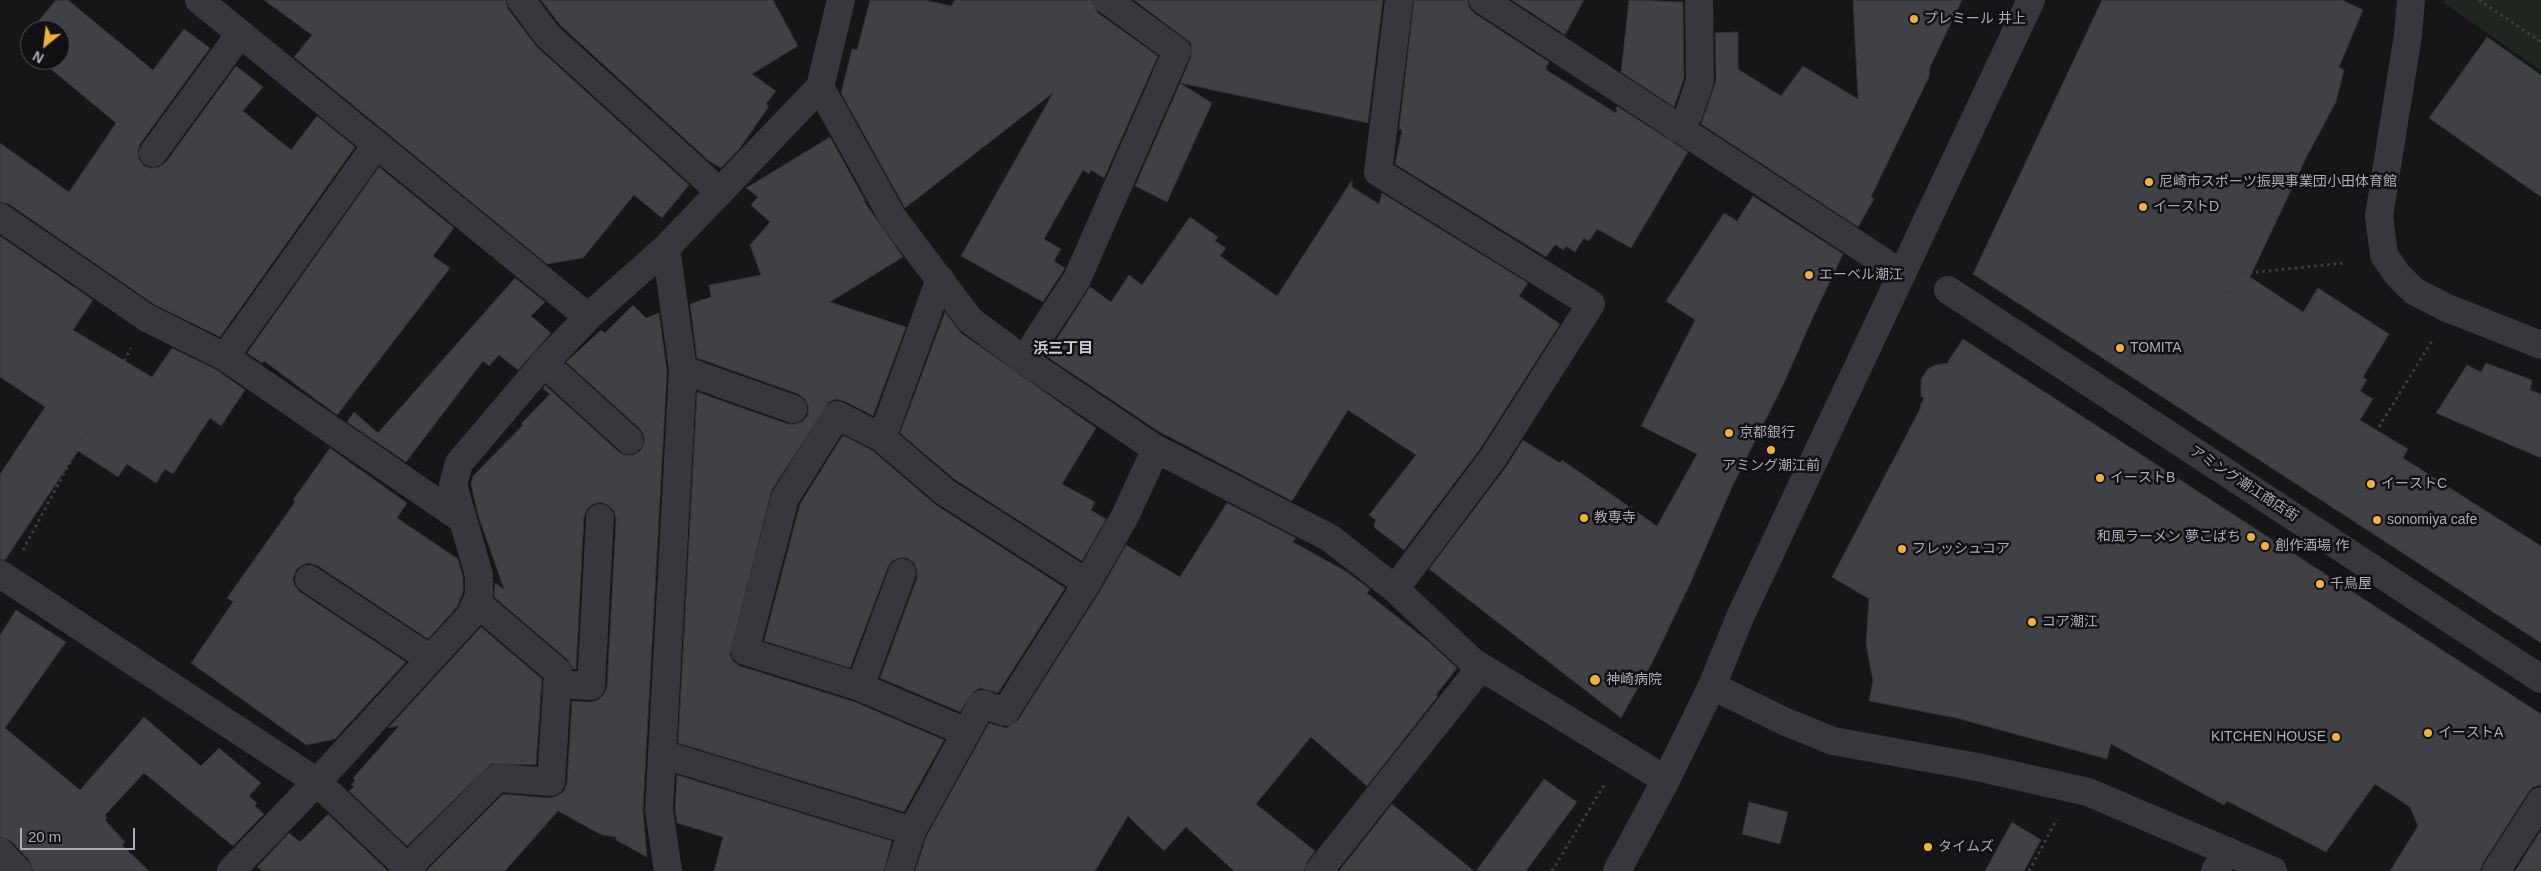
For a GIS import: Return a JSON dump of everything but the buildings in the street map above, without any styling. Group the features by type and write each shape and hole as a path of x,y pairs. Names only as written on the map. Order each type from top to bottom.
{"street":[{"path":"199,0 588,317"},
{"path":"521,0 548,36 720,192"},
{"path":"231,871 317,782 470,616 479,595 479,575 453,485 459,463 544,363 588,317 666,248 820,87 841,0"},
{"path":"1024,360 1077,280 1178,51 1107,0"},
{"path":"1395,589 1493,458 1591,304 1378,172 1399,0"},
{"path":"1482,0 1902,274"},
{"path":"1678,128 1689,112 1700,82 1699,0"},
{"path":"1617,871 1666,780 1712,686 1740,618 2031,0"},
{"path":"2411,0 2408,35 2379,216 2384,255 2397,274 2414,291 2448,308 2541,345"},
{"path":"152,153 240,34"},
{"path":"820,87 894,218 970,320 1024,360 1156,449 1330,538 1395,589 1480,666 1666,780"},
{"path":"225,357 376,145"},
{"path":"0,218 147,318 225,357 463,520"},
{"path":"666,248 683,370 659,810 668,871"},
{"path":"882,438 940,279"},
{"name":"アミング潮江商店街","path":"1948,290 2541,679"},
{"path":"544,363 628,440"},
{"path":"683,370 793,409"},
{"path":"966,732 860,687 744,650 785,498 837,415 882,438 945,492 1087,583"},
{"path":"899,871 912,831 982,704 1005,712 1087,583 1125,516 1156,449"},
{"path":"557,684 591,686 600,518"},
{"path":"860,687 902,573"},
{"path":"4,577 317,782 409,869 497,778 551,782 558,672 476,602"},
{"path":"309,579 430,659"},
{"path":"1318,871 1480,666"},
{"path":"1712,686 1786,722 1833,741 1977,767 2088,792 2221,861 2273,871"},
{"path":"662,754 912,831"},
{"path":"2496,871 2541,801"},
{"path":"0,852 18,871"}],"path":[{"path":"2479,0 2541,42"},
{"path":"2195,348 2238,274 2345,263"},
{"path":"4,577 147,318"},
{"path":"2379,427 2437,332"},
{"path":"1552,871 1611,775"},
{"path":"2029,871 2058,817"}],"shaded area":[{"path":"2445,0 2541,0 2541,71 2444,3"}],"place":[{"name":"プレミール 井上","path":"1914,19"},
{"name":"尼崎市スポーツ振興事業団小田体育館","path":"2149,182"},
{"name":"イーストD","path":"2143,207"},
{"name":"エーベル潮江","path":"1809,275"},
{"name":"TOMITA","path":"2120,348"},
{"name":"京都銀行","path":"1729,433"},
{"name":"アミング潮江前","path":"1771,450"},
{"name":"イーストB","path":"2100,478"},
{"name":"イーストC","path":"2371,484"},
{"name":"教専寺","path":"1584,518"},
{"name":"sonomiya cafe","path":"2377,520"},
{"name":"和風ラーメン 夢こばち","path":"2251,537"},
{"name":"創作酒場 作","path":"2265,546"},
{"name":"フレッシュコア","path":"1902,549"},
{"name":"千鳥屋","path":"2320,584"},
{"name":"コア潮江","path":"2032,622"},
{"name":"神崎病院","path":"1595,680"},
{"name":"イーストA","path":"2428,733"},
{"name":"KITCHEN HOUSE","path":"2336,737"},
{"name":"タイムズ","path":"1928,847"}],"district":[{"name":"浜三丁目","path":"1063,349"}]}
